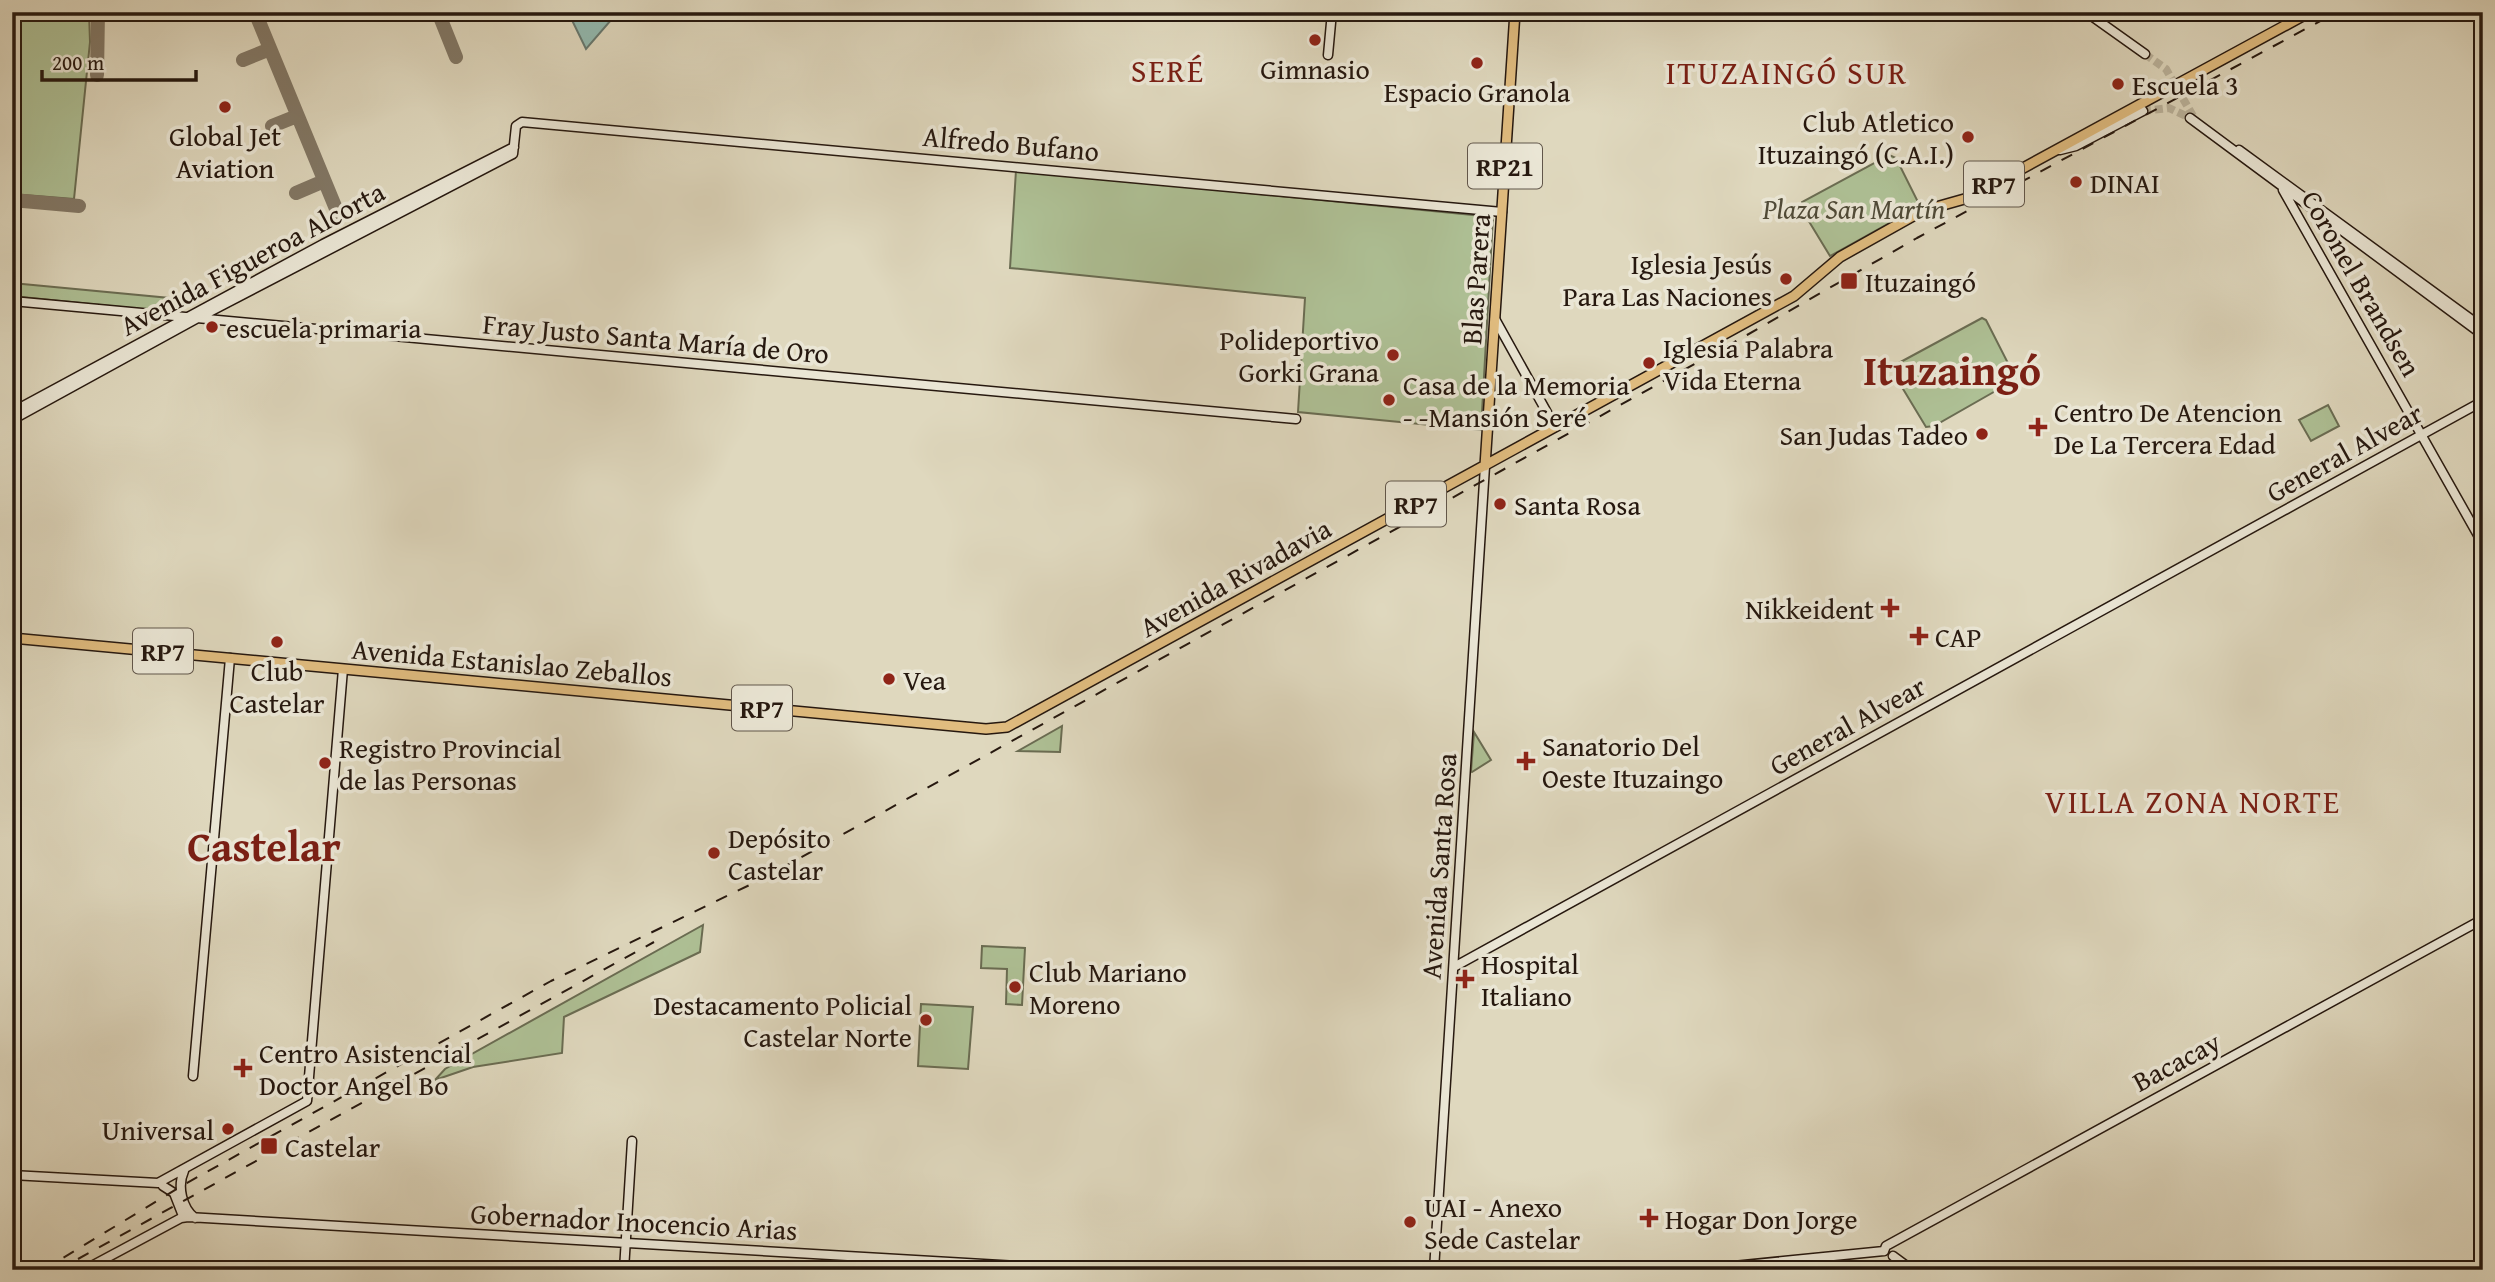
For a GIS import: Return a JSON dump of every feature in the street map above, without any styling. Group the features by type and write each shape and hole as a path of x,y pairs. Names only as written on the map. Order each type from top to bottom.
{"main road":[{"name":"Blas Parera","path":"1485,466 1515,12"},
{"name":"RP7","path":"1485,466 1794,296 1840,257 1912,217 1968,198 2310,12"},
{"name":"Avenida Rivadavia","path":"1007,727 1485,466"},
{"name":"Avenida Estanislao Zeballos","path":"12,638 954,726 1007,727"}],"street":[{"path":"1328,55 1332,12"},
{"path":"2086,12 2145,54"},
{"path":"2057,150 2076,146 2143,111"},
{"path":"2483,328 2250,156 2191,117 2283,190 2483,335"},
{"name":"Alfredo Bufano","path":"513,150 516,126 531,122 1502,212"},
{"name":"Avenida Figueroa Alcorta","path":"12,412 185,318 513,150"},
{"name":"Avenida Figueroa Alcorta","path":"12,420 513,150"},
{"name":"Coronel Brandsen","path":"2283,190 2483,544"},
{"name":"Fray Justo Santa María de Oro","path":"12,302 1296,419"},
{"path":"1495,319 1555,428"},
{"name":"General Alvear","path":"1454,967 2483,401"},
{"name":"Avenida Santa Rosa","path":"1434,1270 1485,466"},
{"path":"193,1076 230,658"},
{"path":"160,1184 307,1101 343,668"},
{"name":"Bacacay","path":"1888,1248 2483,919"},
{"path":"624,1270 632,1141"},
{"path":"184,1171 181,1192 187,1210 195,1218"},
{"path":"12,1175 160,1184 169,1187 176,1196 183,1213 181,1218 84,1270"},
{"name":"Gobernador Inocencio Arias","path":"181,1218 1084,1270"},
{"path":"1694,1270 1888,1248 1895,1251 1893,1256 1912,1270"}],"green space":[{"path":"12,12 89,12 90,42 74,199 12,194"},
{"name":"Plaza San Martín","path":"1889,155 1896,158 1920,206 1830,256 1802,210 1802,202"},
{"name":"Polideportivo Gorki Grana","path":"1016,170 1493,217 1481,430 1298,412 1305,298 1010,268"},
{"path":"12,283 170,298 150,310 12,296"},
{"path":"1982,318 1986,320 2013,373 2013,381 1934,426 1926,427 1894,374 1895,365"},
{"path":"2328,405 2339,426 2311,441 2299,420"},
{"path":"1062,726 1060,752 1018,751"},
{"path":"1474,732 1491,760 1472,772 1471,771"},
{"path":"703,925 700,952 564,1017 562,1053 473,1067 435,1080 445,1069"},
{"name":"Club Mariano Moreno","path":"982,946 1025,948 1022,1005 1006,1004 1007,969 981,968"},
{"path":"921,1004 973,1007 968,1069 918,1066"}],"water":[{"path":"568,12 618,12 586,49"}],"taxiway":[{"path":"97,75 98,12"},
{"path":"255,12 339,216"},
{"path":"438,12 456,57"},
{"path":"243,60 270,49"},
{"path":"272,126 297,116"},
{"path":"296,193 324,181"},
{"path":"12,200 79,206"}],"tunnel":[{"path":"2145,54 2166,69 2193,116"},
{"path":"2143,111 2169,108 2190,118"}],"railway":[{"path":"43,1270 185,1184 551,981 762,879 1747,335 1917,238 2337,12"},
{"path":"78,1259 654,942"}],"place":[{"name":"Gimnasio","path":"1315,40"},
{"name":"Espacio Granola","path":"1477,63"},
{"name":"Escuela 3","path":"2118,84"},
{"name":"Global Jet Aviation","path":"225,107"},
{"name":"Club Atletico Ituzaingó (C.A.I.)","path":"1968,137"},
{"name":"DINAI","path":"2076,182"},
{"name":"Iglesia Jesús Para Las Naciones","path":"1786,279"},
{"name":"Ituzaingó","path":"1849,281"},
{"name":"escuela primaria","path":"212,327"},
{"name":"Polideportivo Gorki Grana","path":"1393,355"},
{"name":"Iglesia Palabra Vida Eterna","path":"1649,363"},
{"name":"Casa de la Memoria - -Mansión Seré","path":"1389,400"},
{"name":"Centro De Atencion De La Tercera Edad","path":"2038,427"},
{"name":"San Judas Tadeo","path":"1982,434"},
{"name":"Santa Rosa","path":"1500,504"},
{"name":"Nikkeident","path":"1890,608"},
{"name":"CAP","path":"1919,636"},
{"name":"Club Castelar","path":"277,642"},
{"name":"Vea","path":"889,679"},
{"name":"Sanatorio Del Oeste Ituzaingo","path":"1526,761"},
{"name":"Registro Provincial de las Personas","path":"325,763"},
{"name":"Depósito Castelar","path":"714,853"},
{"name":"Hospital Italiano","path":"1465,979"},
{"name":"Club Mariano Moreno","path":"1015,987"},
{"name":"Destacamento Policial Castelar Norte","path":"926,1020"},
{"name":"Centro Asistencial Doctor Angel Bo","path":"243,1068"},
{"name":"Universal","path":"228,1129"},
{"name":"Castelar","path":"269,1146"},
{"name":"Hogar Don Jorge","path":"1649,1218"},
{"name":"UAI - Anexo Sede Castelar","path":"1410,1222"}],"district":[{"name":"SERÉ","path":"1168,70"},
{"name":"ITUZAINGÓ SUR","path":"1787,72"},
{"name":"Ituzaingó","path":"1952,369"},
{"name":"VILLA ZONA NORTE","path":"2193,801"},
{"name":"Castelar","path":"264,845"}]}
